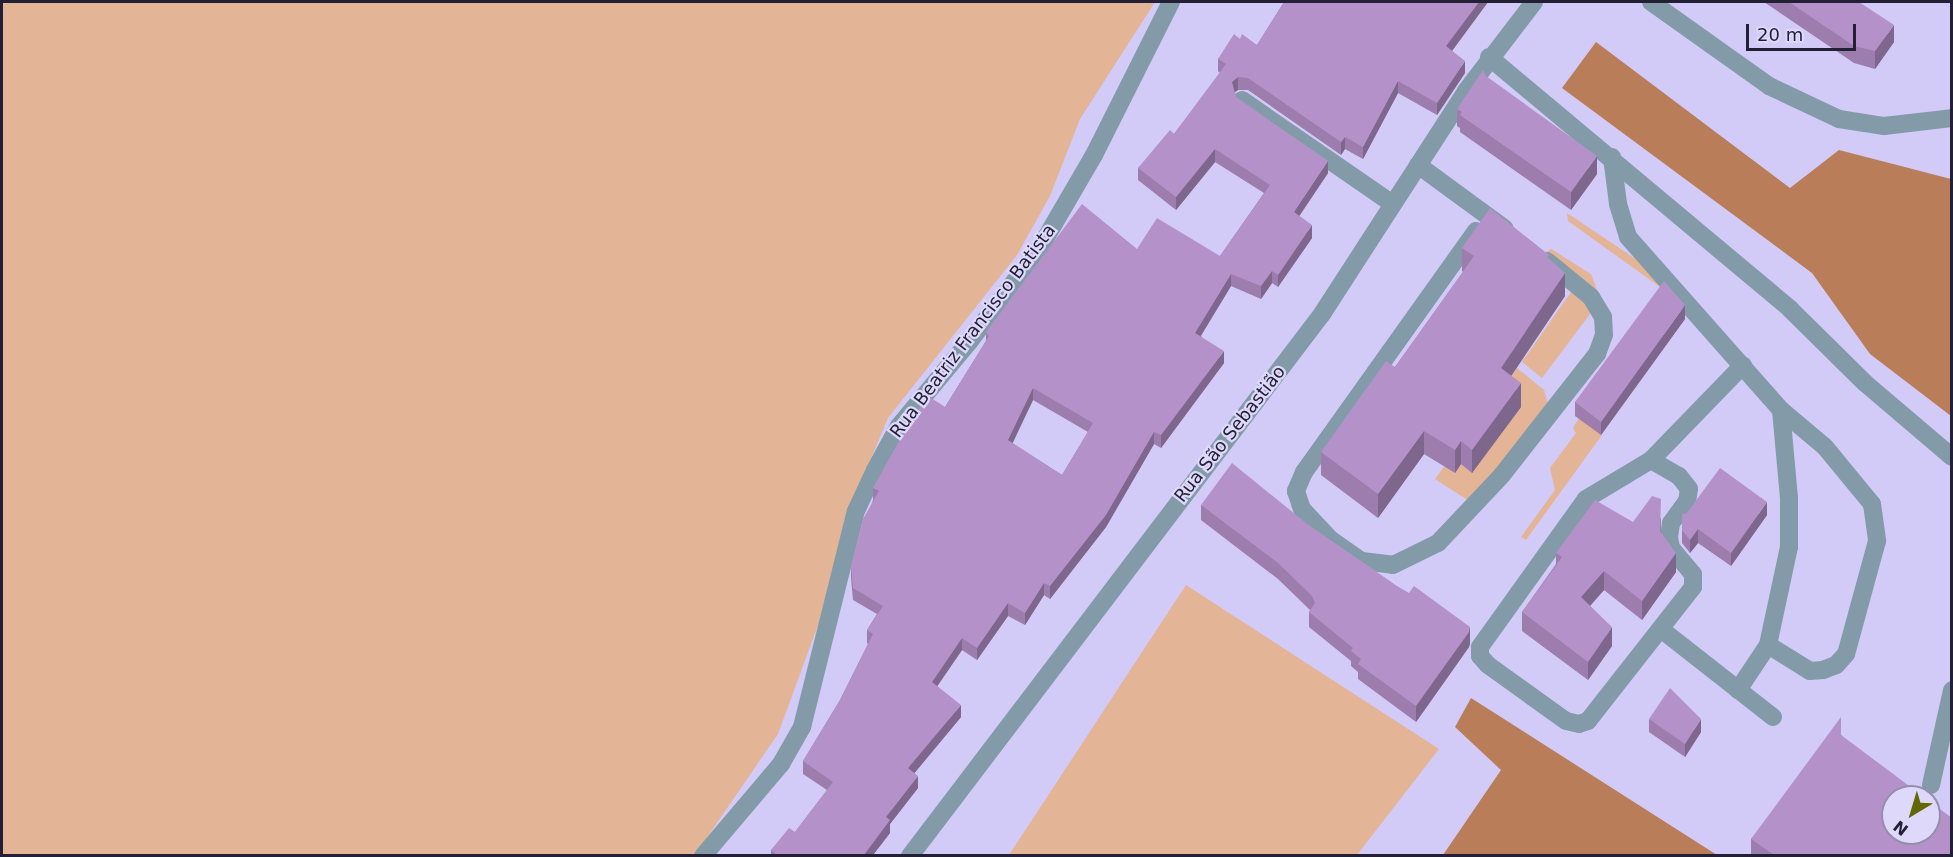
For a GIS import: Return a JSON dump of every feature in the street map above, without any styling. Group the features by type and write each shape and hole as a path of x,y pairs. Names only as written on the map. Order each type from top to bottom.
{"street":[{"name":"Rua Beatriz Francisco Batista","path":"703,855 781,764 802,727 856,511 899,426 969,342 1041,246 1094,155 1171,2"},
{"name":"Rua São Sebastião","path":"910,855 1322,314 1489,57 1534,2"},
{"path":"1651,2 1768,86 1839,119 1884,126 1952,118"},
{"path":"1489,57 1612,157 1790,309 1865,383 1952,458"},
{"path":"1242,100 1393,204"},
{"path":"1612,157 1618,204 1628,237 1781,410 1825,447 1872,504 1877,541 1846,654 1836,665 1810,670 1768,645"},
{"path":"1418,165 1517,238"},
{"path":"1488,215 1304,472 1296,491 1302,509 1330,539 1362,561 1393,565 1438,543 1502,476 1597,354 1604,335 1603,317 1591,297 1536,252"},
{"path":"1651,460 1679,476 1689,489 1687,501 1671,523 1669,537 1671,548 1693,574 1693,587 1662,630 1588,721 1579,724 1557,715 1488,665 1480,656 1480,647 1586,499 1651,460 1743,365"},
{"path":"1738,690 1768,645 1789,547 1789,498 1781,410"},
{"path":"1586,499 1604,511"},
{"path":"1662,630 1773,717"},
{"path":"1931,785 1952,690"}],"shaded area":[{"path":"2,2 1155,2 1080,119 1050,196 1017,255 888,418 857,492 825,606 778,734 695,855 2,856"},
{"path":"1596,42 1790,188 1839,150 1951,179 1951,416 1870,354 1812,273 1562,88"},
{"path":"1567,213 1673,284 1667,292 1568,221"},
{"path":"1551,249 1591,274 1598,293 1593,310 1542,378 1522,362 1578,282 1543,254"},
{"path":"1517,368 1544,390 1549,408 1475,500 1466,499 1435,479"},
{"path":"1579,418 1602,435 1526,540 1521,537 1555,490 1550,468 1576,433 1573,428"},
{"path":"1186,585 1439,749 1357,855 1009,855"},
{"path":"1471,698 1717,855 1443,855 1501,770 1455,727"}],"building":[{"path":"1284,2 1479,2 1446,46 1465,61 1437,103 1398,81 1363,147 1345,137 1341,142 1248,78 1238,77 1232,82 1236,97 1328,161 1294,212 1312,225 1278,275 1272,271 1261,286 1231,274 1195,333 1224,351 1161,435 1154,432 1106,515 1050,586 1044,583 1025,613 1008,603 977,648 962,638 932,682 961,705 908,768 918,776 886,817 890,820 864,855 777,855 771,850 789,828 795,832 833,782 803,761 840,700 873,634 867,630 883,606 853,588 851,566 863,519 879,491 873,488 909,423 928,396 945,407 989,336 986,332 1082,204 1137,249 1157,218 1220,256 1270,185 1215,149 1176,197 1138,168 1170,130 1174,134 1226,64 1218,59 1234,34 1240,39 1242,34 1257,45","holes":["1033,388 1093,423 1062,475 1008,440"]},
{"path":"1789,2 1859,2 1894,25 1875,51 1854,46"},
{"path":"1483,70 1486,76 1597,156 1571,192 1460,115 1462,112 1457,109"},
{"path":"1490,208 1549,255 1547,257 1565,273 1501,368 1521,383 1472,450 1461,441 1455,450 1424,431 1378,494 1321,452 1386,361 1395,367 1474,256 1462,248"},
{"path":"1664,281 1685,305 1601,422 1575,402"},
{"path":"1232,463 1306,523 1397,586 1409,593 1414,586 1470,627 1469,632 1416,706 1358,664 1361,659 1351,651 1353,648 1309,612 1315,603 1312,596 1278,563 1201,505"},
{"path":"1720,468 1767,502 1731,553 1698,529 1690,540 1682,530 1682,514 1686,514"},
{"path":"1652,496 1661,499 1660,531 1676,553 1642,601 1604,571 1581,597 1612,627 1588,662 1522,612 1562,557 1556,553 1595,500 1633,522"},
{"path":"1670,688 1701,719 1685,744 1649,719"},
{"path":"1841,717 1841,735 1908,785 1881,785 1881,845 1941,845 1941,810 1952,818 1952,855 1774,855 1751,839"}]}
